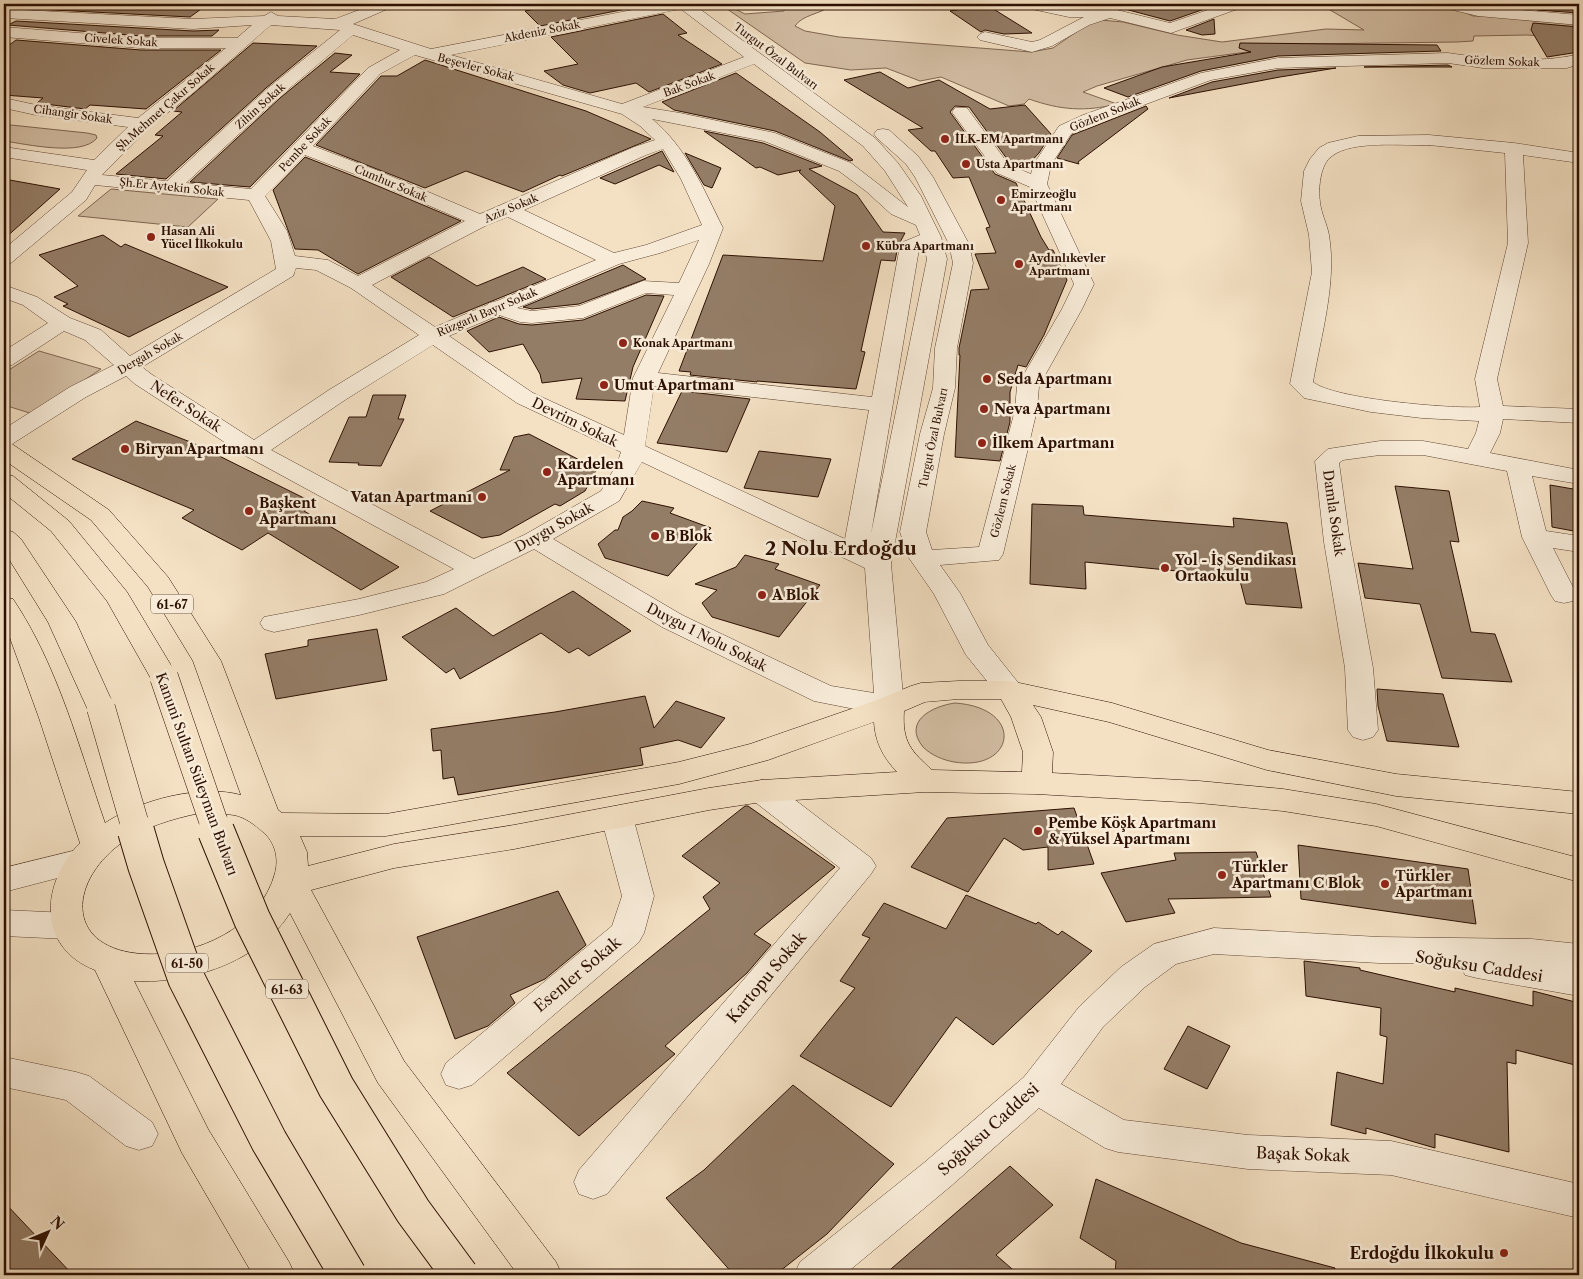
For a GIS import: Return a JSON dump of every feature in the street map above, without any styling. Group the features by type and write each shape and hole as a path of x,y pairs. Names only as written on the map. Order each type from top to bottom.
{"main road":[{"name":"61-67","path":"4,449 100,515 159,583 207,662 269,819"},
{"name":"Kanuni Sultan Süleyman Bulvarı","path":"4,481 60,526 118,598 164,677 209,814 256,928 336,1087 413,1211 460,1275"},
{"path":"4,537 12,544 62,622 101,708 146,865 186,978 269,1141 348,1275"},
{"path":"4,605 24,638 54,718 91,853 127,824 163,809 200,802 235,804 269,819 284,833 293,857 290,883 391,1072 542,1275"},
{"path":"269,819 386,825 679,773 757,753 890,706 921,693 959,690 1010,690 1112,713 1267,760 1396,785 1579,803"},
{"path":"1010,690 1026,717 1038,752 1036,783"},
{"path":"890,706 888,723 890,741 901,758 925,781"},
{"path":"290,883 394,856 762,790 925,781 1036,783 1199,792 1301,803 1376,815 1579,870"},
{"name":"61-50","path":"91,853 75,872 65,901 68,926 83,948 108,962 142,968 180,966 218,954 251,934 276,910 290,883"},
{"path":"108,962 195,1141 275,1275"}],"street":[{"name":"Şh.Mehmet Çakır Sokak","path":"4,259 79,196 94,172 142,124 187,89 285,4"},
{"path":"344,26 360,16 387,4"},
{"name":"Turgut Özal Bulvarı","path":"684,4 868,142 886,158 897,173 928,229 937,259 878,564 890,706"},
{"name":"Akdeniz Sokak","path":"421,52 684,4"},
{"name":"Turgut Özal Bulvarı","path":"706,4 896,144 912,160 924,176 960,244 963,263 946,348 944,388 932,434 913,532 922,558 947,593 976,649 1010,690"},
{"path":"1027,4 1069,12 1109,13 1171,28 1238,4"},
{"path":"986,37 1032,47 1046,43 1084,22 1127,4"},
{"path":"1456,4 1458,7 1478,11 1579,20"},
{"name":"Beşevler Sokak","path":"4,13 193,24 266,20 344,26 421,52 622,109 680,118 769,136 845,168 874,188 898,210 928,229"},
{"name":"Zihin Sokak","path":"171,187 344,26"},
{"name":"Civelek Sokak","path":"4,32 140,43 239,43"},
{"name":"Pembe Sokak","path":"255,195 302,148 374,70 421,52"},
{"name":"Bak Sokak","path":"622,109 755,58"},
{"name":"Gözlem Sokak","path":"922,558 990,554 1026,410 1028,386 1072,309 1084,284 1038,184 1042,165 1064,130 1112,110 1207,76 1278,63 1448,58 1483,62 1526,63 1567,62 1579,59"},
{"name":"Cihangir Sokak","path":"4,103 36,110 142,124"},
{"path":"622,109 641,118 667,142 684,170 713,228"},
{"path":"961,112 1002,169 1038,184"},
{"path":"1579,158 1514,148 1429,140 1388,140 1344,144 1334,147 1319,158 1313,171 1310,201 1319,236 1322,272 1301,384 1312,393 1372,405 1422,412 1478,414 1493,412 1579,416"},
{"name":"Aziz Sokak","path":"358,284 480,221 509,210 640,151 667,142"},
{"name":"Cumhur Sokak","path":"302,148 374,175 480,221"},
{"path":"1476,458 1488,433 1493,412 1486,379 1518,244 1514,148"},
{"name":"Şh.Er Aytekin Sokak","path":"4,152 171,187 255,195"},
{"path":"255,195 278,230 286,261"},
{"path":"509,210 612,260"},
{"name":"Rüzgarlı Bayır Sokak","path":"254,451 337,395 387,366 434,335 496,307 612,260 653,249 713,228"},
{"name":"Duygu Sokak","path":"274,623 359,607 435,588 535,539 610,496 629,464 633,450 644,378 713,228"},
{"path":"855,553 910,246 928,229"},
{"name":"Devrim Sokak","path":"286,261 321,264 358,284 525,398 878,564"},
{"name":"Dergah Sokak","path":"4,439 78,392 128,366 286,272 286,261"},
{"path":"496,307 520,316 532,317 583,312 643,287 686,290"},
{"name":"Nefer Sokak","path":"4,291 30,301 62,323 93,335 143,379 254,451 474,569"},
{"path":"4,360 62,323"},
{"path":"644,378 882,405"},
{"name":"Damla Sokak","path":"1363,730 1360,668 1337,542 1327,461 1336,454 1380,448 1423,448 1579,477"},
{"path":"1518,466 1536,537 1564,595"},
{"path":"1536,537 1579,544"},
{"name":"Duygu 1 Nolu Sokak","path":"535,539 672,621 768,668 824,694 890,706"},
{"name":"Kartopu Sokak","path":"593,1182 860,866 762,790"},
{"name":"Esenler Sokak","path":"459,1074 627,932 638,896 617,817"},
{"path":"4,880 91,853"},
{"path":"4,924 68,926"},
{"name":"Soğuksu Caddesi","path":"814,1275 938,1174 1037,1088 1091,1016 1133,977 1166,953 1214,941 1379,950 1532,952 1579,957"},
{"name":"Soğuksu Caddesi","path":"1379,950 1579,982"},
{"path":"4,1072 76,1087 139,1134"},
{"name":"Başak Sokak","path":"1037,1088 1118,1136 1248,1152 1391,1158 1579,1201"}],"shaded area":[{"path":"720,4 734,4 731,7 745,14 784,11 785,4 828,4 831,6 802,19 795,26 805,31 839,37 1031,52 1053,48 1085,26 1100,20 1123,22 1177,35 1222,42 1326,29 1364,30 1320,4 1450,4 1452,7 1473,16 1510,16 1579,23 1579,38 1527,35 1474,36 1473,41 1457,42 1307,44 1187,60 1097,86 1083,92 1117,104 1105,107 1073,109 1051,106 1029,99 1024,104 1009,106 941,77 920,81 886,68 851,70 805,63"},
{"path":"11,125 87,133 96,135 97,138 90,144 67,148 53,148 4,141 4,129"},
{"path":"111,189 218,199 188,227 78,216"},
{"path":"39,351 101,369 33,414 4,405 4,373"},
{"path":"955,703 978,707 993,716 1002,727 1004,738 1000,749 990,758 974,763 946,760 937,757 923,747 917,738 918,722 923,716 938,707"}],"building":[{"path":"41,4 208,4 190,17 34,9"},
{"path":"560,4 651,4 540,26 525,11"},
{"path":"1122,4 1213,4 1213,6 1170,21 1121,8"},
{"path":"1539,4 1579,4 1579,13 1537,10"},
{"path":"987,5 1032,33 1004,34 985,30 981,32 950,11"},
{"path":"663,14 687,33 678,35 722,64 649,92 636,83 590,93 563,85 544,71 578,64 551,37"},
{"path":"1214,19 1215,34 1202,35 1186,30"},
{"path":"16,21 193,31 219,30 212,36 141,36 8,25"},
{"path":"1533,23 1579,27 1579,52 1547,57 1531,30"},
{"path":"16,40 141,50 221,50 146,109 90,105 85,109 37,103 43,98 4,95 4,49"},
{"path":"253,43 317,46 266,88 166,179 116,174 163,136 155,135 182,112 173,111"},
{"path":"1240,43 1437,45 1441,51 1278,56 1201,71 1128,97 1104,88 1162,67 1251,52 1239,48"},
{"path":"335,53 352,55 330,72 360,74 250,187 190,182 280,98"},
{"path":"425,60 586,111 651,139 562,176 560,175 523,192 466,171 425,188 316,145 381,76 397,76"},
{"path":"1448,65 1452,67 1364,67"},
{"path":"1336,68 1169,98 1212,82 1278,70"},
{"path":"880,72 908,88 939,80 990,109 1025,105 1051,134 1039,153 1024,169 1010,163 969,107 955,106 950,112 995,174 1016,183 1041,237 1049,250 1053,250 1067,280 1044,335 1026,367 1018,365 1010,392 1010,422 1000,461 955,457 959,348 971,290 989,289 975,254 996,253 986,228 990,227 969,177 953,178 935,151 931,151 908,130 923,128 844,80"},
{"path":"736,73 820,132 853,160 850,161 775,131 674,110 662,102"},
{"path":"1146,106 1148,109 1078,162 1079,164 1057,158 1072,135"},
{"path":"704,131 763,143 822,166 809,169 857,195 883,232 905,233 898,246 895,261 881,260 861,351 865,352 856,389 757,382 690,375 691,372 679,371 723,255 823,261 835,206 799,172 801,170 778,175 760,167 756,168"},
{"path":"662,151 674,172 659,165 615,184 600,178"},
{"path":"685,153 721,168 712,188 704,185"},
{"path":"305,157 461,221 358,274 318,250 295,249 273,190"},
{"path":"4,179 60,189 4,239"},
{"path":"103,235 121,247 125,244 228,287 129,337 63,306 68,304 54,297 78,286 39,255"},
{"path":"429,257 477,286 523,267 546,279 453,317 391,277"},
{"path":"623,265 646,279 579,304 532,309 523,307"},
{"path":"646,295 664,296 633,367 625,401 576,399 582,378 542,383 540,374 523,344 489,352 467,331 499,317 519,324 532,325 583,320"},
{"path":"682,391 750,399 727,452 657,443"},
{"path":"373,395 406,395 398,419 404,419 381,466 329,462 349,417 366,417"},
{"path":"136,421 193,443 316,504 304,511 399,567 361,590 268,533 242,550 182,518 194,510 72,459"},
{"path":"529,434 597,469 585,491 560,506 555,504 500,535 482,538 430,511 510,470 500,470 514,437"},
{"path":"759,451 831,459 818,497 744,488"},
{"path":"1550,485 1579,490 1579,532 1552,527"},
{"path":"1395,486 1449,491 1459,542 1450,541 1471,632 1495,634 1512,682 1442,678 1420,604 1365,598 1358,563 1413,569"},
{"name":"B Blok","path":"642,501 674,508 670,513 711,528 668,576 605,558 598,544 615,530 618,530 623,517"},
{"path":"1032,504 1083,506 1084,515 1234,527 1233,518 1287,523 1302,608 1246,604 1239,577 1085,562 1086,589 1030,584"},
{"name":"A Blok","path":"745,555 779,564 775,569 820,585 779,637 712,617 702,603 717,590 695,584 736,567"},
{"path":"573,591 631,631 589,656 578,648 569,653 541,633 460,679 454,668 446,673 402,637 456,608 493,636"},
{"path":"377,629 387,680 276,699 265,654 308,646 308,640"},
{"path":"1377,689 1443,694 1459,747 1387,741 1378,706"},
{"path":"645,696 654,728 676,701 725,718 701,748 678,740 640,748 643,765 458,795 454,777 443,779 441,750 433,751 431,729 555,712"},
{"path":"745,806 748,806 835,867 754,934 771,945 747,973 665,1046 675,1054 579,1136 507,1073 710,909 703,897 720,883 682,856"},
{"path":"1074,808 1094,864 1048,870 1048,847 1023,850 1004,838 968,892 911,867 947,818"},
{"name":"Türkler Apartmanı","path":"1298,845 1468,869 1476,924 1301,899"},
{"path":"1256,852 1271,897 1168,899 1175,913 1126,922 1101,873 1176,860 1174,853"},
{"path":"558,891 586,945 545,979 510,995 515,1003 488,1026 455,1039 417,937"},
{"path":"966,895 1036,924 1038,922 1058,935 1062,931 1092,951 993,1045 956,1017 891,1107 800,1056 855,988 840,981 870,938 862,935 884,903 946,929"},
{"path":"1304,961 1360,968 1360,970 1455,992 1455,988 1533,1006 1533,991 1579,1003 1579,1066 1516,1050 1516,1064 1507,1062 1509,1152 1435,1134 1435,1148 1366,1128 1366,1134 1331,1125 1337,1072 1383,1084 1387,1037 1380,1035 1381,1008 1306,996"},
{"path":"1188,1026 1230,1046 1207,1089 1164,1069"},
{"path":"793,1085 894,1164 827,1234 775,1275 734,1275 666,1198 704,1170"},
{"path":"1010,1166 1053,1205 996,1255 1019,1275 884,1275"},
{"path":"1096,1179 1241,1243 1335,1268 1334,1275 1115,1275 1116,1261 1080,1238"},
{"path":"4,1202 73,1275 4,1275"}],"place":[{"name":"İLK-EM Apartmanı","path":"945,139"},
{"name":"Usta Apartmanı","path":"966,164"},
{"name":"Emirzeoğlu Apartmanı","path":"1001,200"},
{"name":"Hasan Ali Yücel İlkokulu","path":"151,237"},
{"name":"Kübra Apartmanı","path":"866,246"},
{"name":"Aydınlıkevler Apartmanı","path":"1019,264"},
{"name":"Konak Apartmanı","path":"623,343"},
{"name":"Seda Apartmanı","path":"987,379"},
{"name":"Umut Apartmanı","path":"604,385"},
{"name":"Neva Apartmanı","path":"984,409"},
{"name":"İlkem Apartmanı","path":"982,443"},
{"name":"Biryan Apartmanı","path":"125,449"},
{"name":"Kardelen Apartmanı","path":"547,472"},
{"name":"Vatan Apartmanı","path":"482,497"},
{"name":"Başkent Apartmanı","path":"249,511"},
{"name":"B Blok","path":"655,536"},
{"name":"Yol - İş Sendikası Ortaokulu","path":"1165,568"},
{"name":"A Blok","path":"762,595"},
{"name":"Pembe Köşk Apartmanı & Yüksel Apartmanı","path":"1038,831"},
{"name":"Türkler Apartmanı C Blok","path":"1222,875"},
{"name":"Türkler Apartmanı","path":"1385,884"},
{"name":"Erdoğdu İlkokulu","path":"1504,1253"}],"district":[{"name":"2 Nolu Erdoğdu","path":"841,548"}]}
